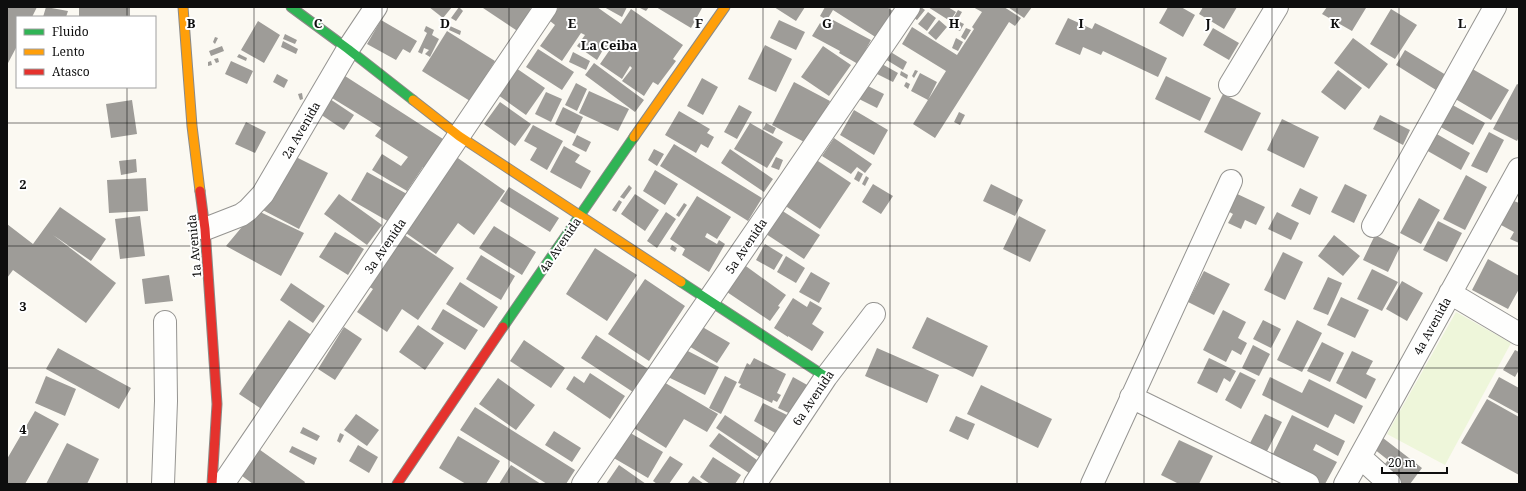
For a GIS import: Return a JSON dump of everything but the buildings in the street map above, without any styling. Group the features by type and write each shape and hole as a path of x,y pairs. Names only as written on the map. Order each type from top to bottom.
{"street":[{"name":"1a Avenida","path":"183,7 192,126 205,229 217,404 212,484"},
{"path":"291,7 348,49 459,136 826,377"},
{"name":"2a Avenida","path":"205,229 241,215 248,210 263,194 348,49 376,7"},
{"name":"3a Avenida","path":"223,484 546,7"},
{"name":"4a Avenida","path":"397,484 580,215 725,7"},
{"name":"5a Avenida","path":"583,484 909,7"},
{"path":"1230,85 1277,7"},
{"path":"1373,226 1495,7"},
{"name":"4a Avenida","path":"1345,484 1519,169"},
{"path":"1092,484 1231,181"},
{"path":"1450,292 1519,334"},
{"name":"6a Avenida","path":"755,484 826,377 874,314"},
{"path":"163,484 166,402 165,322"},
{"path":"1131,397 1308,484"},
{"path":"1360,457 1390,484"}],"green space":[{"path":"1456,312 1511,343 1445,465 1387,434"}],"traffic: fast":[{"path":"291,7 413,100"},
{"path":"503,327 634,137"},
{"path":"681,282 826,377"}],"traffic: slow":[{"path":"183,7 192,126 200,191"},
{"path":"634,137 725,7"},
{"path":"413,100 459,136 681,282"}],"traffic: jam":[{"path":"200,191 205,229 217,404 212,484"},
{"path":"397,484 503,327"}],"district":[{"name":"La Ceiba","path":"609,45"}]}
